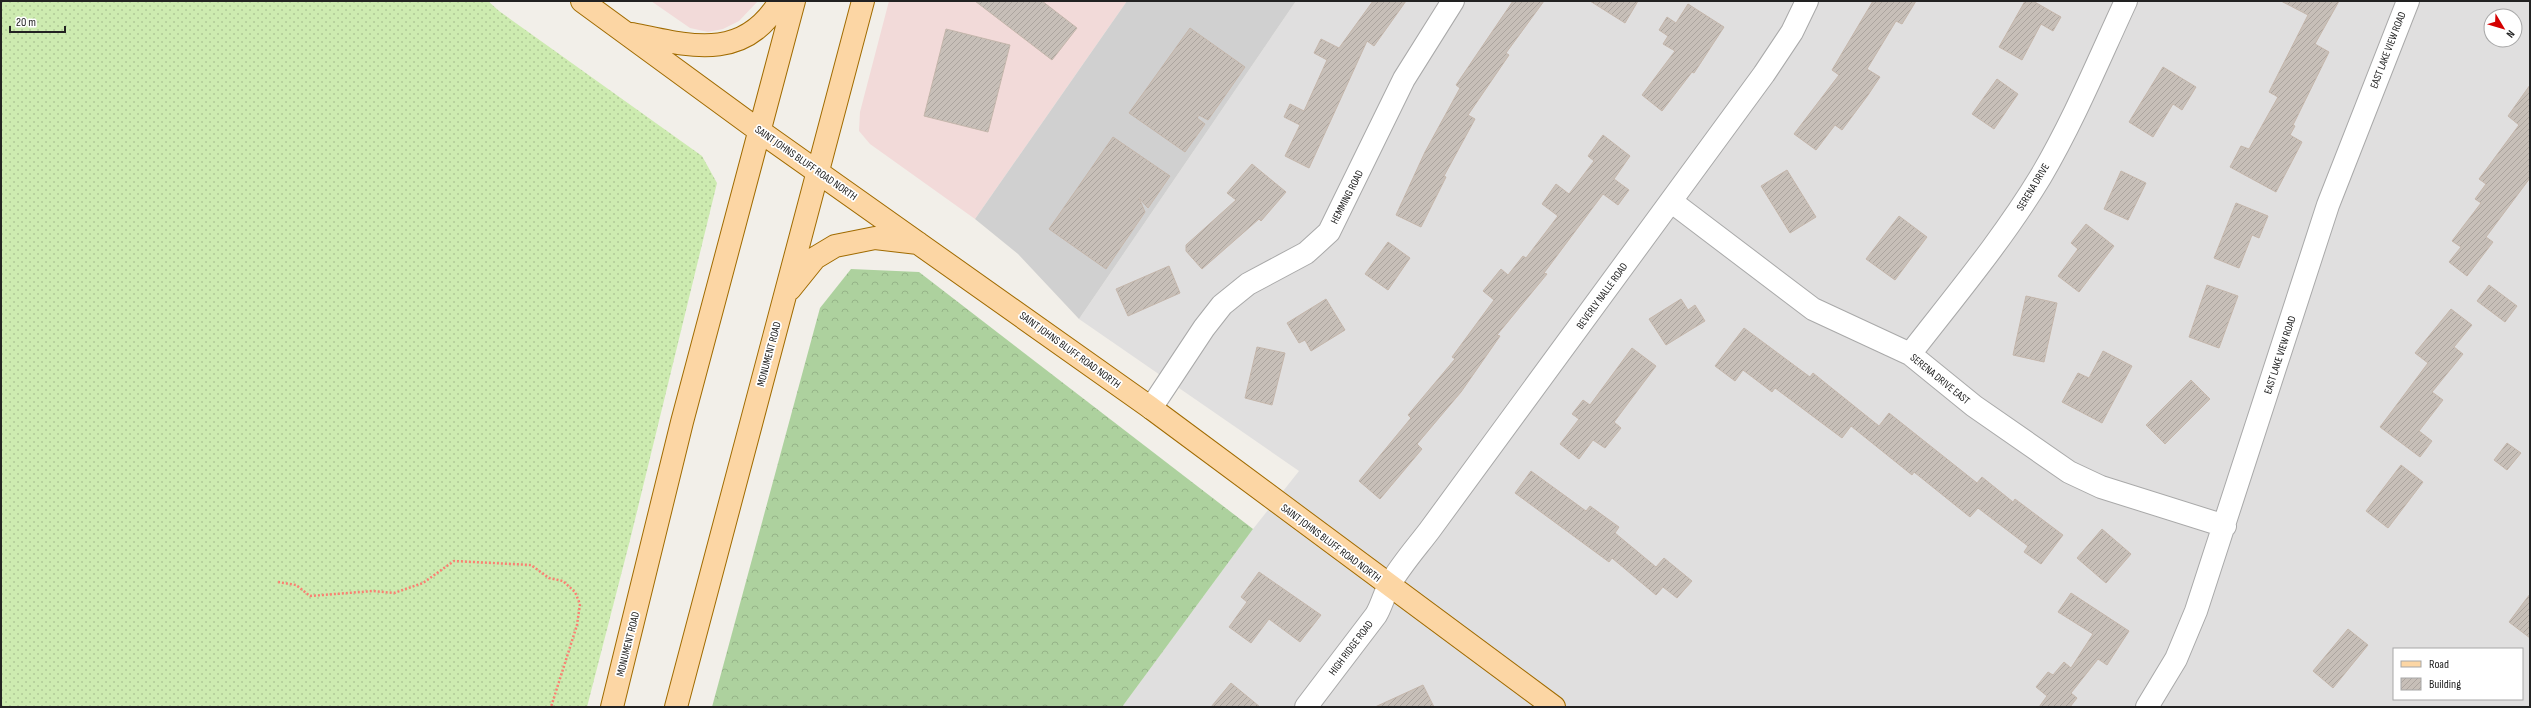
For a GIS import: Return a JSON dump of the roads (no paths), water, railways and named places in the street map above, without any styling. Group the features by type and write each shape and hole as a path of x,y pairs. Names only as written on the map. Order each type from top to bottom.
{"main road":[{"name":"SAINT JOHNS BLUFF ROAD NORTH","path":"582,1 761,132 818,170 1151,408 1554,707"},
{"path":"624,32 690,46 737,42 753,33 774,11 780,1"},
{"name":"MONUMENT ROAD","path":"612,707 682,422 761,132 794,1"},
{"name":"MONUMENT ROAD","path":"676,707 863,1"},
{"path":"785,294 815,258 835,246 876,238 920,244"}],"street":[{"name":"HEMMING ROAD","path":"1151,408 1204,328 1222,305 1248,284 1306,253 1329,232 1404,79 1453,1"},
{"name":"BEVERLY NALLE ROAD","path":"1389,586 1401,566 1672,202 1764,74 1792,32 1807,1"},
{"name":"SERENA DRIVE","path":"1910,354 2011,223 2042,175 2070,123 2126,1"},
{"name":"EAST LAKE VIEW ROAD","path":"2147,707 2176,659 2196,611 2328,205 2408,1"},
{"name":"SERENA DRIVE EAST","path":"1672,202 1813,309 1910,354 1974,406 2069,472 2101,487 2224,526"},
{"name":"HIGH RIDGE ROAD","path":"1306,707 1376,615 1382,605 1389,586"}]}
